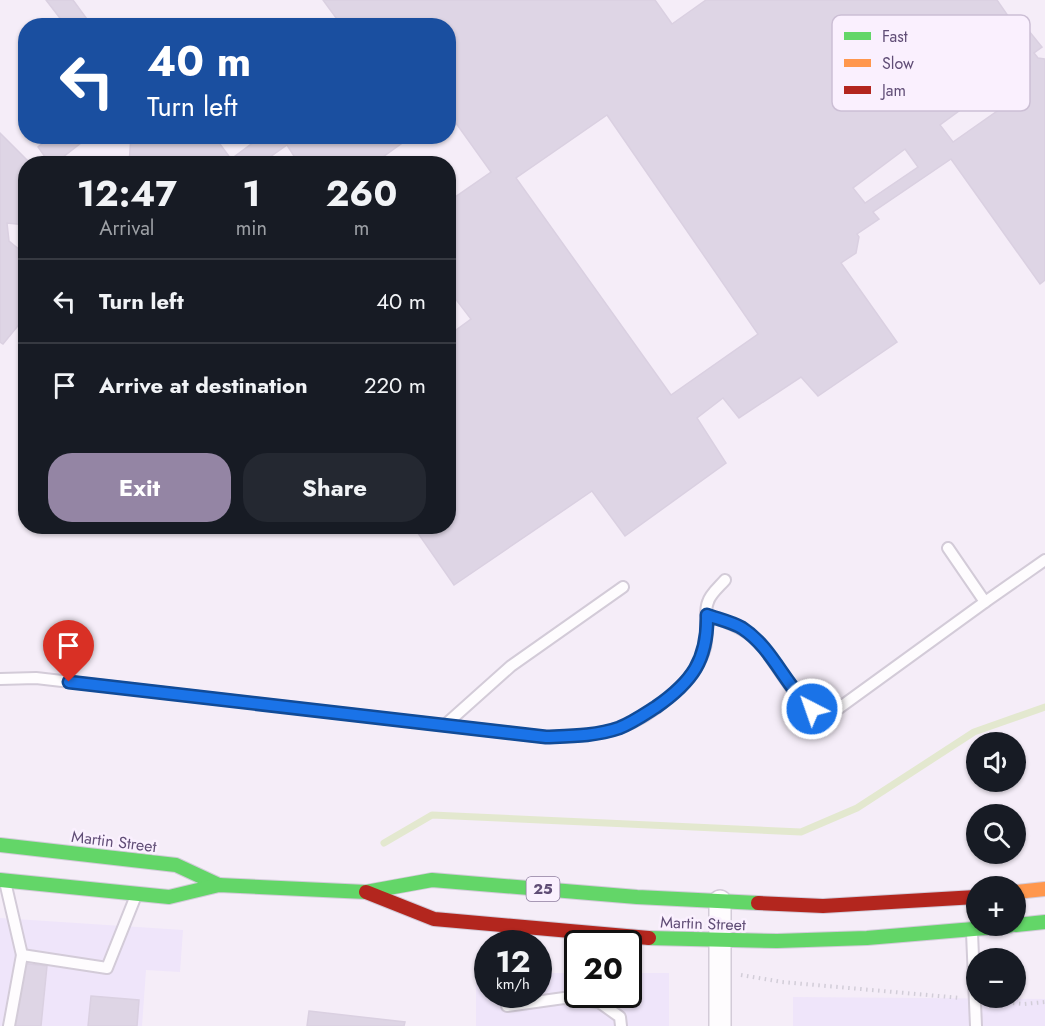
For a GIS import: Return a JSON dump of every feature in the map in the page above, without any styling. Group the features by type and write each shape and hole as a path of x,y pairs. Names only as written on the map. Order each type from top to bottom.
{"main road":[{"name":"Martin Street","path":"0,844 176,865 219,885"},
{"name":"Martin Street","path":"2,880 168,897 219,885 366,892 432,880 720,902 823,906 966,898"},
{"path":"1026,891 1045,889"},
{"name":"Martin Street","path":"366,892 434,919 644,938 777,942 867,938 966,929"},
{"path":"1026,924 1045,922"}],"street":[{"path":"720,902 720,1026"}],"lane":[{"path":"948,548 985,602"},
{"path":"707,615 741,627 759,643 802,701 812,709 828,710 840,708 1045,560"},
{"path":"0,679 36,678 546,737 586,735 620,728 678,692 695,670 705,647 707,602 725,580"},
{"path":"445,725 511,666 623,587"},
{"path":"2,880 22,955 9,1026"},
{"path":"22,955 107,969 137,894"},
{"path":"552,1000 564,998 599,1002 620,1017 621,1026"},
{"path":"975,1008 976,1026"}],"path":[{"path":"720,970 782,982 966,998"},
{"path":"1026,1004 1045,1002"}],"shaded area":[{"path":"0,918 183,930 180,972 146,970 142,1026 0,1026"},
{"path":"552,973 564,973 564,1008 642,1008 642,973 669,973 669,1026 476,1026 476,1008 552,1008"},
{"path":"793,997 966,998 966,1008 1026,1008 1026,999 1045,999 1045,1026 793,1026"}],"building":[{"path":"46,0 73,0 86,18 60,18"},
{"path":"323,0 655,0 672,24 706,0 997,0 1007,15 832,15 832,111 959,111 940,125 953,142 997,111 1030,111 1030,32 1042,47 1034,53 1038,58 1045,59 1045,280 1040,284 951,159 873,212 879,219 857,234 859,237 856,253 841,263 897,342 818,396 801,377 739,418 723,398 697,418 726,463 625,536 592,491 454,585 419,534 456,534 456,330 471,319 456,299 456,196 491,172 456,123 456,18 336,18","holes":["607,115 758,334 671,395 516,178","905,149 918,167 865,203 853,188"]},
{"path":"0,133 23,156 18,156 18,224 7,223 9,241 18,248 18,326 3,344 0,342"},
{"path":"42,144 80,144 64,156 44,156 38,147"},
{"path":"130,144 220,144 229,156 130,156"},
{"path":"251,144 401,144 384,156 294,156 287,145 271,156 235,156"},
{"path":"20,963 47,966 41,1026 13,1026"},
{"path":"91,996 139,1000 137,1026 88,1026"},
{"path":"309,1011 405,1022 404,1026 307,1026"}],"waterway":[{"path":"384,843 432,815 801,832 857,808 974,732 1045,707"}],"traffic: fast":[{"path":"0,845 176,865 219,885"},
{"path":"0,880 169,897 219,885 366,892 432,880 637,897 758,903"},
{"path":"1026,924 1045,922"},
{"path":"649,938 777,941 867,938 966,930"}],"traffic: slow":[{"path":"1026,891 1045,889"}],"traffic: jam":[{"path":"366,892 434,919 649,938"},
{"path":"758,903 823,906 966,898"}],"route":[{"path":"69,682 546,737 586,735 620,728 678,692 695,670 705,647 707,615 741,627 759,643 802,701 812,709"}]}
